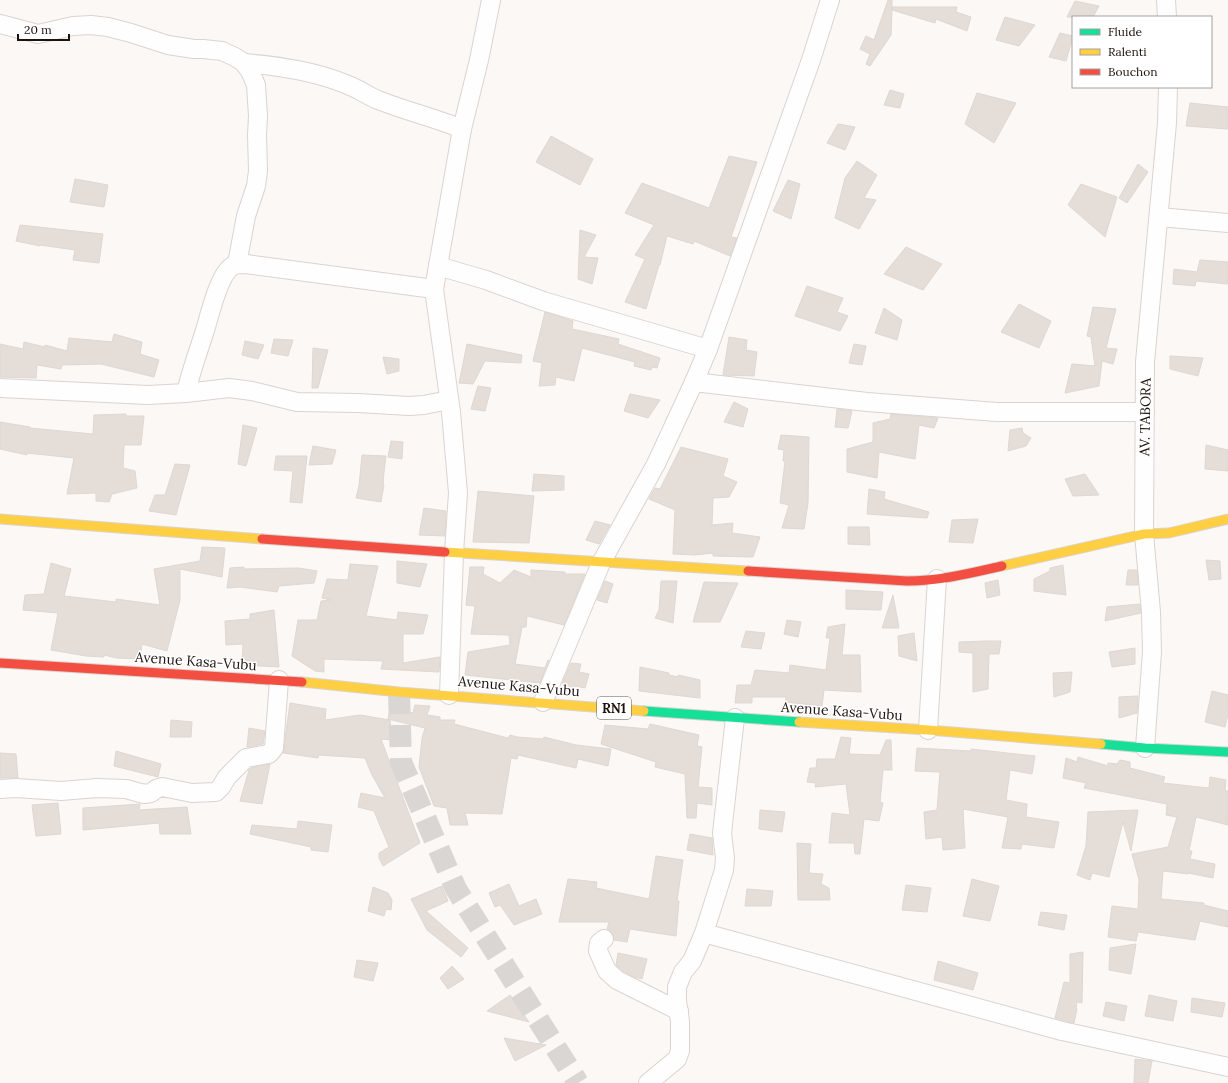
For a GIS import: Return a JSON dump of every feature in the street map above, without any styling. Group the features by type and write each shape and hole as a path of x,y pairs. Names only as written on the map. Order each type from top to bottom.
{"main road":[{"path":"0,518 454,553 907,581 953,577 1144,534 1169,533 1228,519"},
{"name":"Avenue Kasa-Vubu","path":"0,663 279,680 399,692 735,718 928,730 1145,748 1228,752"}],"street":[{"path":"449,695 454,553 458,493 451,412 434,289 462,129 479,60 491,0"},
{"path":"543,702 600,563 656,464 708,349 811,60 830,0"},
{"path":"1166,0 1167,16"},
{"path":"0,24 38,34 73,26 91,25 108,27 131,32 168,45 222,51 244,63 250,71 256,85 258,116 258,171 256,186 246,216 237,264"},
{"path":"244,63 288,68 328,78 350,86 376,100 441,120 462,129"},
{"name":"AV. TABORA","path":"1145,748 1152,652 1151,612 1144,534 1146,362 1167,123 1168,88"},
{"path":"1159,217 1228,223"},
{"path":"186,393 193,364 219,289 226,273 231,267 237,264 434,289"},
{"path":"438,266 486,280 543,301 708,349"},
{"path":"694,382 867,402 997,412 1145,412"},
{"path":"0,388 148,395 186,393 229,388 252,391 296,402 353,402 409,406 424,405 449,400"},
{"path":"928,730 938,579"},
{"path":"0,789 16,788 61,790 97,788 126,789 144,794 152,794 156,789 162,787 192,793 216,792 227,777 246,758 269,754 274,748 279,680"},
{"path":"648,1083 677,1059 680,1051 677,987 683,972 692,961 704,933 724,870 725,858 722,833 735,718"},
{"path":"704,933 1062,1030 1228,1067"},
{"path":"604,939 599,943 598,951 607,972 617,980 679,1011"}],"building":[{"path":"888,0 892,0 892,7 957,7 956,12 971,17 967,31 936,19 935,23 892,10 891,35 870,66 866,64 870,54 860,49 866,36 874,40"},
{"path":"1075,1 1099,6 1094,16 1067,17"},
{"path":"1005,17 1035,25 1019,46 996,40"},
{"path":"1060,33 1072,36 1066,61 1049,57"},
{"path":"890,90 904,94 900,108 884,105"},
{"path":"977,93 1016,103 994,143 965,124"},
{"path":"1190,103 1228,107 1228,129 1186,126"},
{"path":"838,124 855,127 845,150 827,143"},
{"path":"551,136 593,159 580,185 536,162"},
{"path":"729,156 757,162 731,237 737,238 730,256 694,241 693,244 667,236 660,265 646,309 625,302 645,259 635,255 654,225 625,213 642,183 709,208"},
{"path":"857,161 877,175 864,198 876,200 859,229 835,218 845,178"},
{"path":"1138,164 1148,172 1127,203 1119,198"},
{"path":"75,179 108,185 104,207 70,202"},
{"path":"788,180 800,184 791,219 773,211"},
{"path":"1081,184 1117,197 1105,237 1068,205"},
{"path":"20,225 103,234 99,263 73,260 75,250 40,246 16,241"},
{"path":"580,230 596,235 584,257 598,258 592,284 578,279"},
{"path":"906,247 942,264 923,290 884,274"},
{"path":"1200,260 1228,262 1228,284 1196,281 1195,286 1173,284 1174,269 1197,272"},
{"path":"807,286 843,298 837,312 848,316 840,331 795,316"},
{"path":"1019,304 1051,321 1039,348 1001,332"},
{"path":"1093,307 1116,309 1106,348 1117,349 1113,364 1102,361 1099,386 1065,393 1072,364 1095,366 1091,337 1087,336"},
{"path":"884,308 902,320 897,340 875,333"},
{"path":"545,312 573,321 572,329 619,339 618,344 660,358 657,368 652,367 651,370 634,366 635,362 582,348 574,381 556,377 555,385 539,386 542,363 533,361"},
{"path":"114,334 142,342 140,354 159,360 154,377 101,364 62,365 61,369 37,365 36,378 0,377 0,344 23,349 24,342 45,347 45,345 67,351 69,338 112,342"},
{"path":"729,337 747,340 746,350 757,352 754,376 723,375"},
{"path":"274,339 293,340 288,356 271,353"},
{"path":"245,341 264,345 258,359 242,355"},
{"path":"467,344 522,355 521,363 485,361 473,384 459,383"},
{"path":"854,344 866,346 862,365 849,363"},
{"path":"313,348 328,350 318,388 312,388"},
{"path":"1170,356 1203,358 1198,376 1170,369"},
{"path":"383,357 399,359 399,371 387,374"},
{"path":"478,386 491,388 485,411 471,409"},
{"path":"630,394 660,400 648,418 624,411"},
{"path":"734,402 748,409 743,427 724,422"},
{"path":"837,409 852,411 848,428 835,427"},
{"path":"126,414 126,416 144,416 141,445 124,445 123,468 135,471 137,488 112,494 109,502 96,501 96,493 67,494 74,458 27,453 27,455 0,449 0,422 30,428 93,434 94,415"},
{"path":"891,414 938,418 934,428 919,425 915,459 879,452 877,478 847,472 847,449 873,442 873,423 890,419"},
{"path":"243,425 257,428 246,466 238,464"},
{"path":"1022,428 1023,433 1031,438 1026,446 1008,451 1010,430"},
{"path":"781,435 809,437 808,503 804,529 782,528 789,505 780,503 785,461 783,461 784,450 778,449"},
{"path":"391,441 403,442 402,459 388,457"},
{"path":"1206,445 1228,450 1228,471 1205,469"},
{"path":"313,446 336,450 332,464 309,465"},
{"path":"681,447 728,459 723,476 737,482 729,497 713,498 712,525 733,523 732,533 760,537 753,557 713,556 713,553 695,555 673,554 675,510 649,499 655,488 660,489"},
{"path":"362,455 386,456 381,502 356,498 359,486"},
{"path":"276,456 307,456 302,503 290,502 293,471 274,470"},
{"path":"175,464 190,465 176,515 149,511 155,495 165,495"},
{"path":"534,474 564,476 564,490 532,491"},
{"path":"1085,474 1099,495 1073,496 1065,479"},
{"path":"869,489 885,492 884,499 929,512 927,518 867,514"},
{"path":"478,491 534,496 529,543 473,542"},
{"path":"424,508 446,511 445,536 419,535"},
{"path":"978,519 973,543 949,542 952,520"},
{"path":"595,521 610,525 599,544 586,540"},
{"path":"848,527 869,527 870,545 848,544"},
{"path":"202,547 225,548 222,577 180,569 180,600 167,651 142,644 140,659 117,658 104,655 104,657 86,656 51,650 58,613 23,610 25,595 44,594 51,563 71,569 64,596 116,602 116,599 160,605 154,569 200,561"},
{"path":"1206,560 1220,561 1221,579 1209,580"},
{"path":"397,561 427,564 420,587 397,583"},
{"path":"350,564 378,566 366,616 397,620 398,612 428,615 423,634 403,634 403,663 440,657 439,672 381,669 383,661 324,659 324,672 315,671 292,656 298,620 317,620 321,601 331,600 322,598 327,579 348,580"},
{"path":"1063,565 1066,595 1034,591 1034,579 1050,571 1050,568"},
{"path":"244,567 244,569 299,568 317,571 314,583 279,586 277,592 240,587 227,588 230,568"},
{"path":"470,567 484,567 483,574 500,583 514,570 531,577 531,570 565,572 565,574 585,574 564,625 527,616 526,627 522,627 515,664 545,668 549,660 540,683 465,675 468,652 510,645 509,635 471,634 475,606 466,605"},
{"path":"1128,570 1137,570 1138,585 1126,585"},
{"path":"998,580 1000,595 987,598 985,583"},
{"path":"605,581 613,584 607,603 597,600"},
{"path":"661,581 677,581 673,623 655,618 659,610"},
{"path":"704,582 738,583 720,622 693,622"},
{"path":"846,590 883,592 881,610 846,609"},
{"path":"893,595 899,628 882,628"},
{"path":"1140,604 1141,613 1105,621 1107,607"},
{"path":"274,610 279,667 242,665 243,644 226,645 225,621 250,619 250,614"},
{"path":"787,620 801,622 798,637 784,634"},
{"path":"845,624 842,655 860,655 861,692 824,690 822,706 785,702 786,697 752,697 752,703 735,703 737,685 751,685 755,670 789,673 790,665 826,670 830,638 826,638 828,627"},
{"path":"746,631 765,633 761,649 741,647"},
{"path":"914,633 917,661 899,656 898,636"},
{"path":"1001,641 999,654 989,654 988,689 973,692 973,653 959,652 959,642"},
{"path":"1135,648 1135,664 1112,667 1109,652"},
{"path":"571,663 581,664 579,672 589,674 585,688 574,686 573,689 562,684"},
{"path":"640,667 669,673 669,675 678,677 678,675 700,680 700,698 639,691"},
{"path":"1072,672 1070,692 1054,697 1053,673"},
{"path":"1212,691 1228,695 1228,714 1225,727 1205,722"},
{"path":"1138,696 1137,713 1119,718 1119,697"},
{"path":"290,703 326,709 325,720 360,715 390,720 392,740 381,739 420,843 383,866 379,858 379,853 389,847 374,811 358,807 361,793 385,798 371,773 365,758 319,755 318,758 283,753"},
{"path":"415,705 430,706 427,715 440,717 440,720 455,720 454,724 508,738 510,735 543,739 544,737 576,745 611,749 608,766 578,759 576,768 518,755 517,759 511,758 502,814 465,813 468,825 450,825 447,808 434,806 419,767 422,738 425,728 388,719 390,709 413,713"},
{"path":"171,720 192,722 191,737 170,737"},
{"path":"650,724 699,735 697,746 702,747 698,787 712,788 712,805 697,803 696,818 687,818 685,774 655,767 656,762 601,744 605,725 648,729"},
{"path":"249,728 265,731 263,744 247,747"},
{"path":"841,737 851,738 849,754 880,755 886,740 891,740 892,770 883,770 880,802 883,803 879,821 864,819 860,854 855,854 854,843 829,843 832,813 850,815 846,784 815,787 816,783 807,782 810,768 816,768 817,759 835,759"},
{"path":"917,748 971,751 971,749 1035,756 1032,774 1010,770 1006,800 1027,804 1026,817 1059,822 1054,848 1022,844 1021,849 1002,848 1008,817 963,809 965,848 943,850 942,837 926,839 924,812 937,810 940,772 915,771"},
{"path":"116,751 161,764 158,777 114,766"},
{"path":"0,753 16,754 18,778 0,778"},
{"path":"1078,757 1108,766 1108,763 1117,764 1120,760 1130,762 1130,768 1165,777 1163,783 1209,788 1210,777 1226,780 1225,791 1228,791 1228,825 1196,817 1189,851 1192,851 1190,859 1215,864 1213,878 1188,873 1163,871 1161,899 1204,903 1204,905 1228,911 1228,927 1200,921 1195,940 1138,932 1136,941 1108,937 1112,906 1138,909 1139,880 1132,854 1168,847 1177,817 1166,815 1167,804 1084,788 1086,783 1063,778 1066,758 1077,762"},
{"path":"270,764 262,804 240,801 249,770 251,768"},
{"path":"58,803 61,834 36,836 32,805"},
{"path":"140,804 139,810 187,807 191,834 160,834 159,823 83,830 83,808"},
{"path":"760,810 785,812 782,832 759,829"},
{"path":"1138,810 1131,851 1123,822 1109,877 1092,873 1090,880 1077,875 1086,846 1088,812"},
{"path":"298,821 332,825 328,852 311,850 311,847 250,834 252,825 297,829"},
{"path":"690,834 712,838 713,855 687,850"},
{"path":"797,843 811,844 809,873 823,874 821,884 829,888 830,900 798,900"},
{"path":"656,856 683,860 677,901 679,901 676,936 630,929 627,942 614,940 612,933 607,929 609,922 559,922 568,879 597,882 596,888 649,899"},
{"path":"972,879 999,886 990,921 963,916"},
{"path":"509,884 519,906 536,899 542,914 514,925 500,905 495,907 489,893"},
{"path":"906,885 931,888 927,912 902,910"},
{"path":"442,886 448,901 426,911 468,948 461,957 427,930 411,899"},
{"path":"373,887 388,893 392,900 391,910 386,909 384,916 368,911"},
{"path":"747,889 773,891 771,906 745,906"},
{"path":"1041,912 1067,915 1064,930 1038,925"},
{"path":"1136,944 1131,974 1109,970 1110,948"},
{"path":"1083,952 1082,1003 1077,1002 1074,1023 1055,1018 1064,982 1070,983 1070,954"},
{"path":"618,953 647,959 642,979 634,977 616,965"},
{"path":"357,960 378,963 373,981 354,977"},
{"path":"938,961 978,973 973,990 934,980"},
{"path":"452,966 464,979 448,989 440,978"},
{"path":"510,995 529,1022 487,1011"},
{"path":"1149,995 1177,1001 1173,1021 1145,1016"},
{"path":"1192,998 1225,1003 1222,1017 1191,1012"},
{"path":"1106,1002 1127,1006 1124,1021 1103,1016"},
{"path":"504,1038 546,1045 515,1061"},
{"path":"1135,1059 1152,1061 1148,1083 1134,1083"}],"tunnel":[{"path":"399,692 401,762 456,889 578,1083"}],"traffic: fast":[{"path":"644,711 799,722"},
{"path":"1101,744 1145,748 1228,752"}],"traffic: slow":[{"path":"0,519 262,539"},
{"path":"1002,566 1144,534 1169,533 1228,519"},
{"path":"445,552 748,571"},
{"path":"302,682 399,692 644,711"},
{"path":"799,722 928,730 1101,744"}],"traffic: jam":[{"path":"262,539 445,552"},
{"path":"748,571 919,581 967,574 1002,566"},
{"path":"0,663 302,682"}]}
